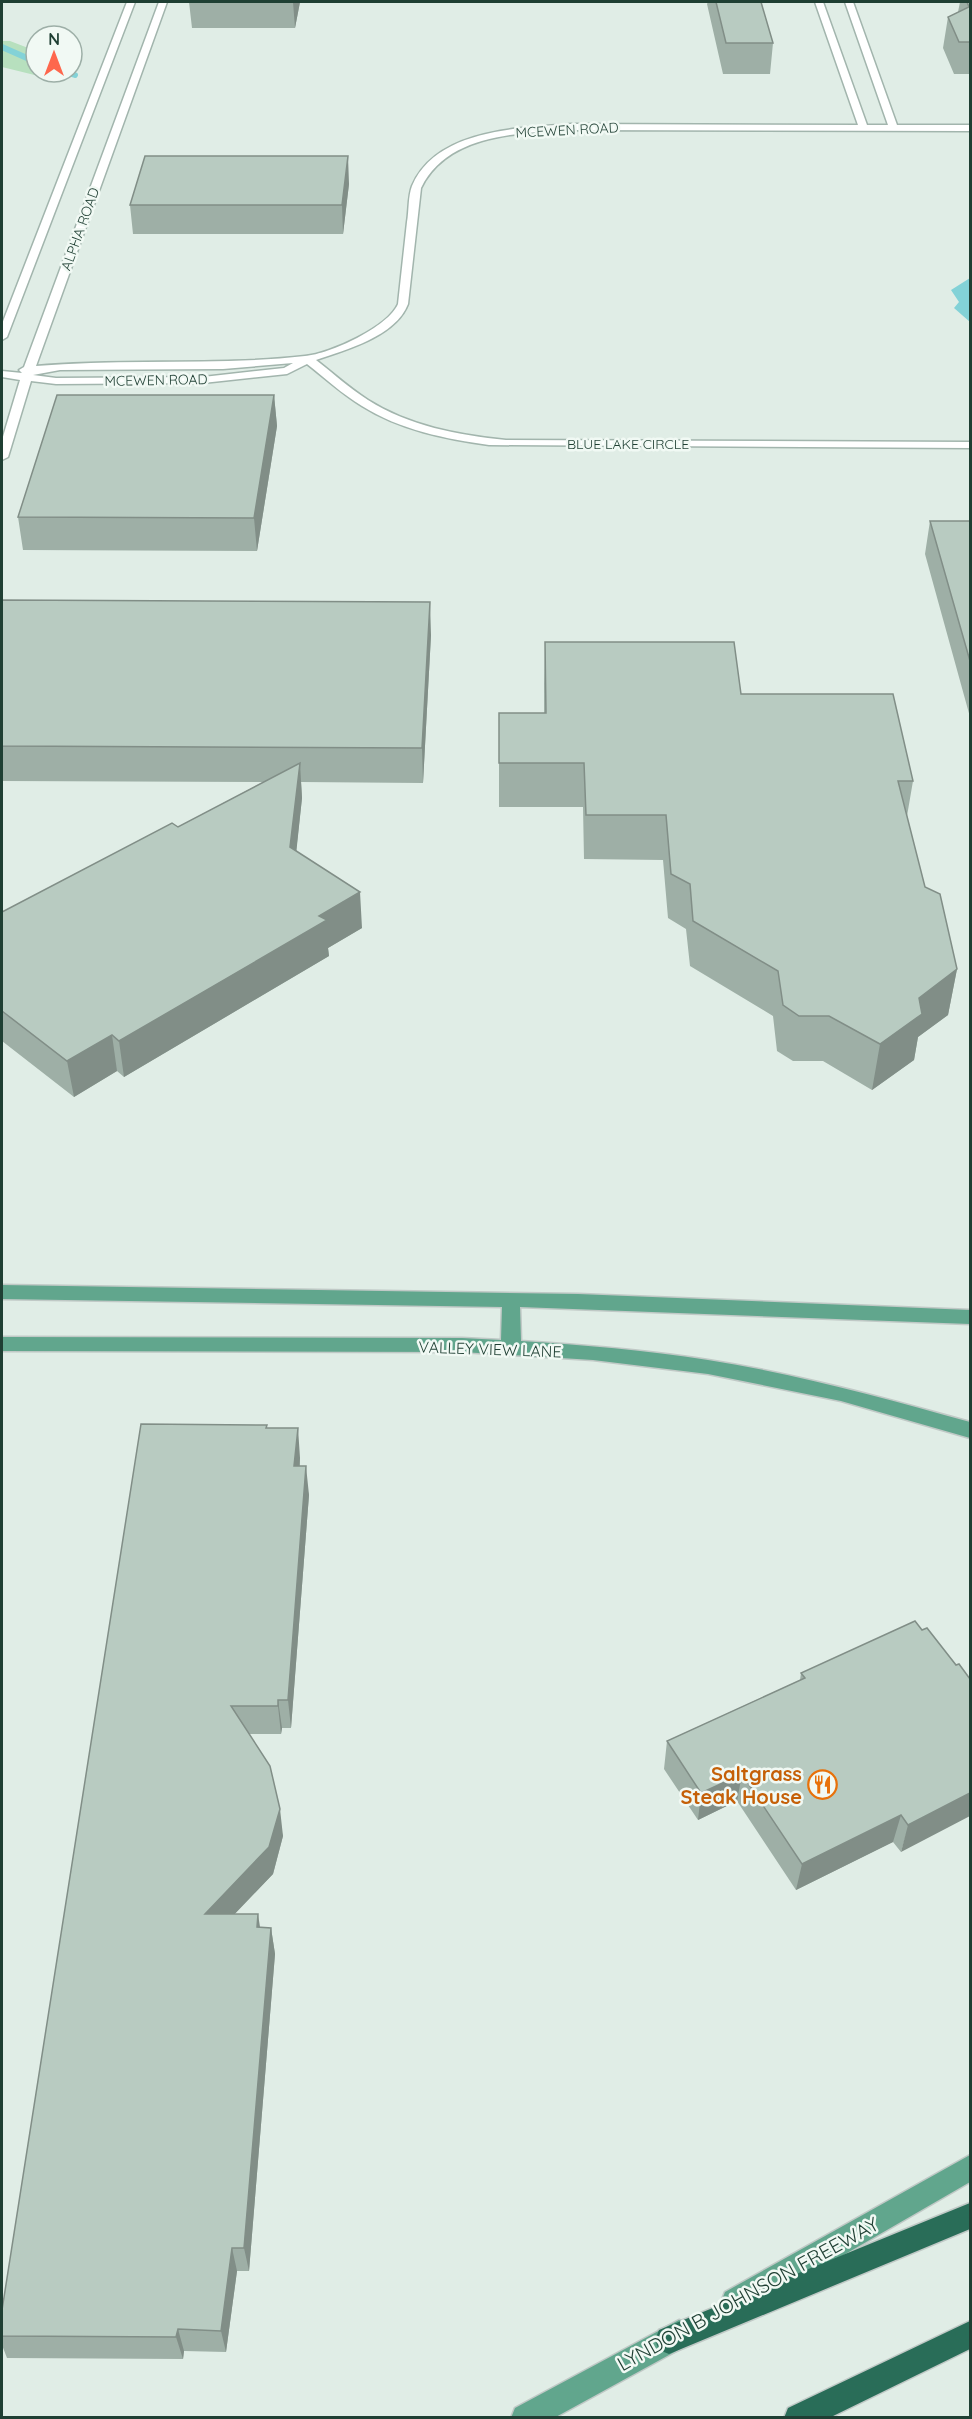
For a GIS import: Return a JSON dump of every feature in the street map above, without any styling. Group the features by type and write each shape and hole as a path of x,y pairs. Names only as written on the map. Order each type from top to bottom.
{"highway":[{"path":"669,2340 970,2216"},
{"path":"798,2418 970,2335"}],"main road":[{"path":"2,1292 511,1300 773,1307 970,1317"},
{"path":"511,1300 511,1347"},
{"name":"VALLEY VIEW LANE","path":"2,1344 511,1347 593,1353 708,1368 841,1394 970,1430"},
{"name":"LYNDON B JOHNSON FREEWAY","path":"525,2418 669,2340 970,2168"}],"street":[{"path":"2,337 131,2"},
{"name":"ALPHA ROAD","path":"2,458 29,373 163,2"},
{"path":"819,2 864,128"},
{"path":"849,2 894,128"},
{"path":"830,33 840,33"},
{"path":"850,33 860,33"},
{"name":"MCEWEN ROAD","path":"2,373 29,373 56,381 232,379 287,371 308,359 361,341 399,314 403,304 418,178 422,170 462,145 524,130 571,127 970,128"},
{"name":"BLUE LAKE CIRCLE","path":"308,359 374,409 413,425 472,441 970,445"}],"green space":[{"path":"2,41 10,41 24,46 24,72 2,67"}],"water":[{"path":"970,278 970,322 954,308 959,302 951,290"}],"building":[{"path":"716,2 761,2 773,43 726,43"},
{"path":"967,2 970,2 970,42 959,42 948,17 969,7"},
{"path":"145,156 348,156 342,205 130,205"},
{"path":"57,395 274,395 254,518 18,517"},
{"path":"930,521 970,521 970,661"},
{"path":"2,600 430,602 422,748 2,746"},
{"path":"545,642 734,642 741,694 893,694 913,781 898,781 925,887 940,894 957,969 919,998 922,1014 880,1044 829,1016 799,1016 783,1005 778,971 693,921 690,884 671,874 666,815 586,815 584,763 499,763 499,713 546,713"},
{"path":"300,763 290,847 360,892 319,916 327,920 119,1041 112,1035 67,1061 2,1011 2,912 172,823 178,827"},
{"path":"141,1424 267,1425 266,1428 298,1428 294,1466 306,1466 288,1700 278,1700 278,1706 231,1706 270,1766 280,1809 269,1847 205,1914 258,1914 257,1927 271,1928 244,2248 232,2248 221,2331 178,2329 176,2337 2,2336 2,2310"},
{"name":"Saltgrass Steak House","path":"915,1621 922,1630 927,1628 970,1679 970,1793 908,1825 901,1815 802,1864 742,1774 701,1793 667,1741 805,1678 801,1673"}],"waterway":[{"path":"2,47 24,57"}],"place":[{"name":"Saltgrass Steak House","path":"823,1785"}]}
